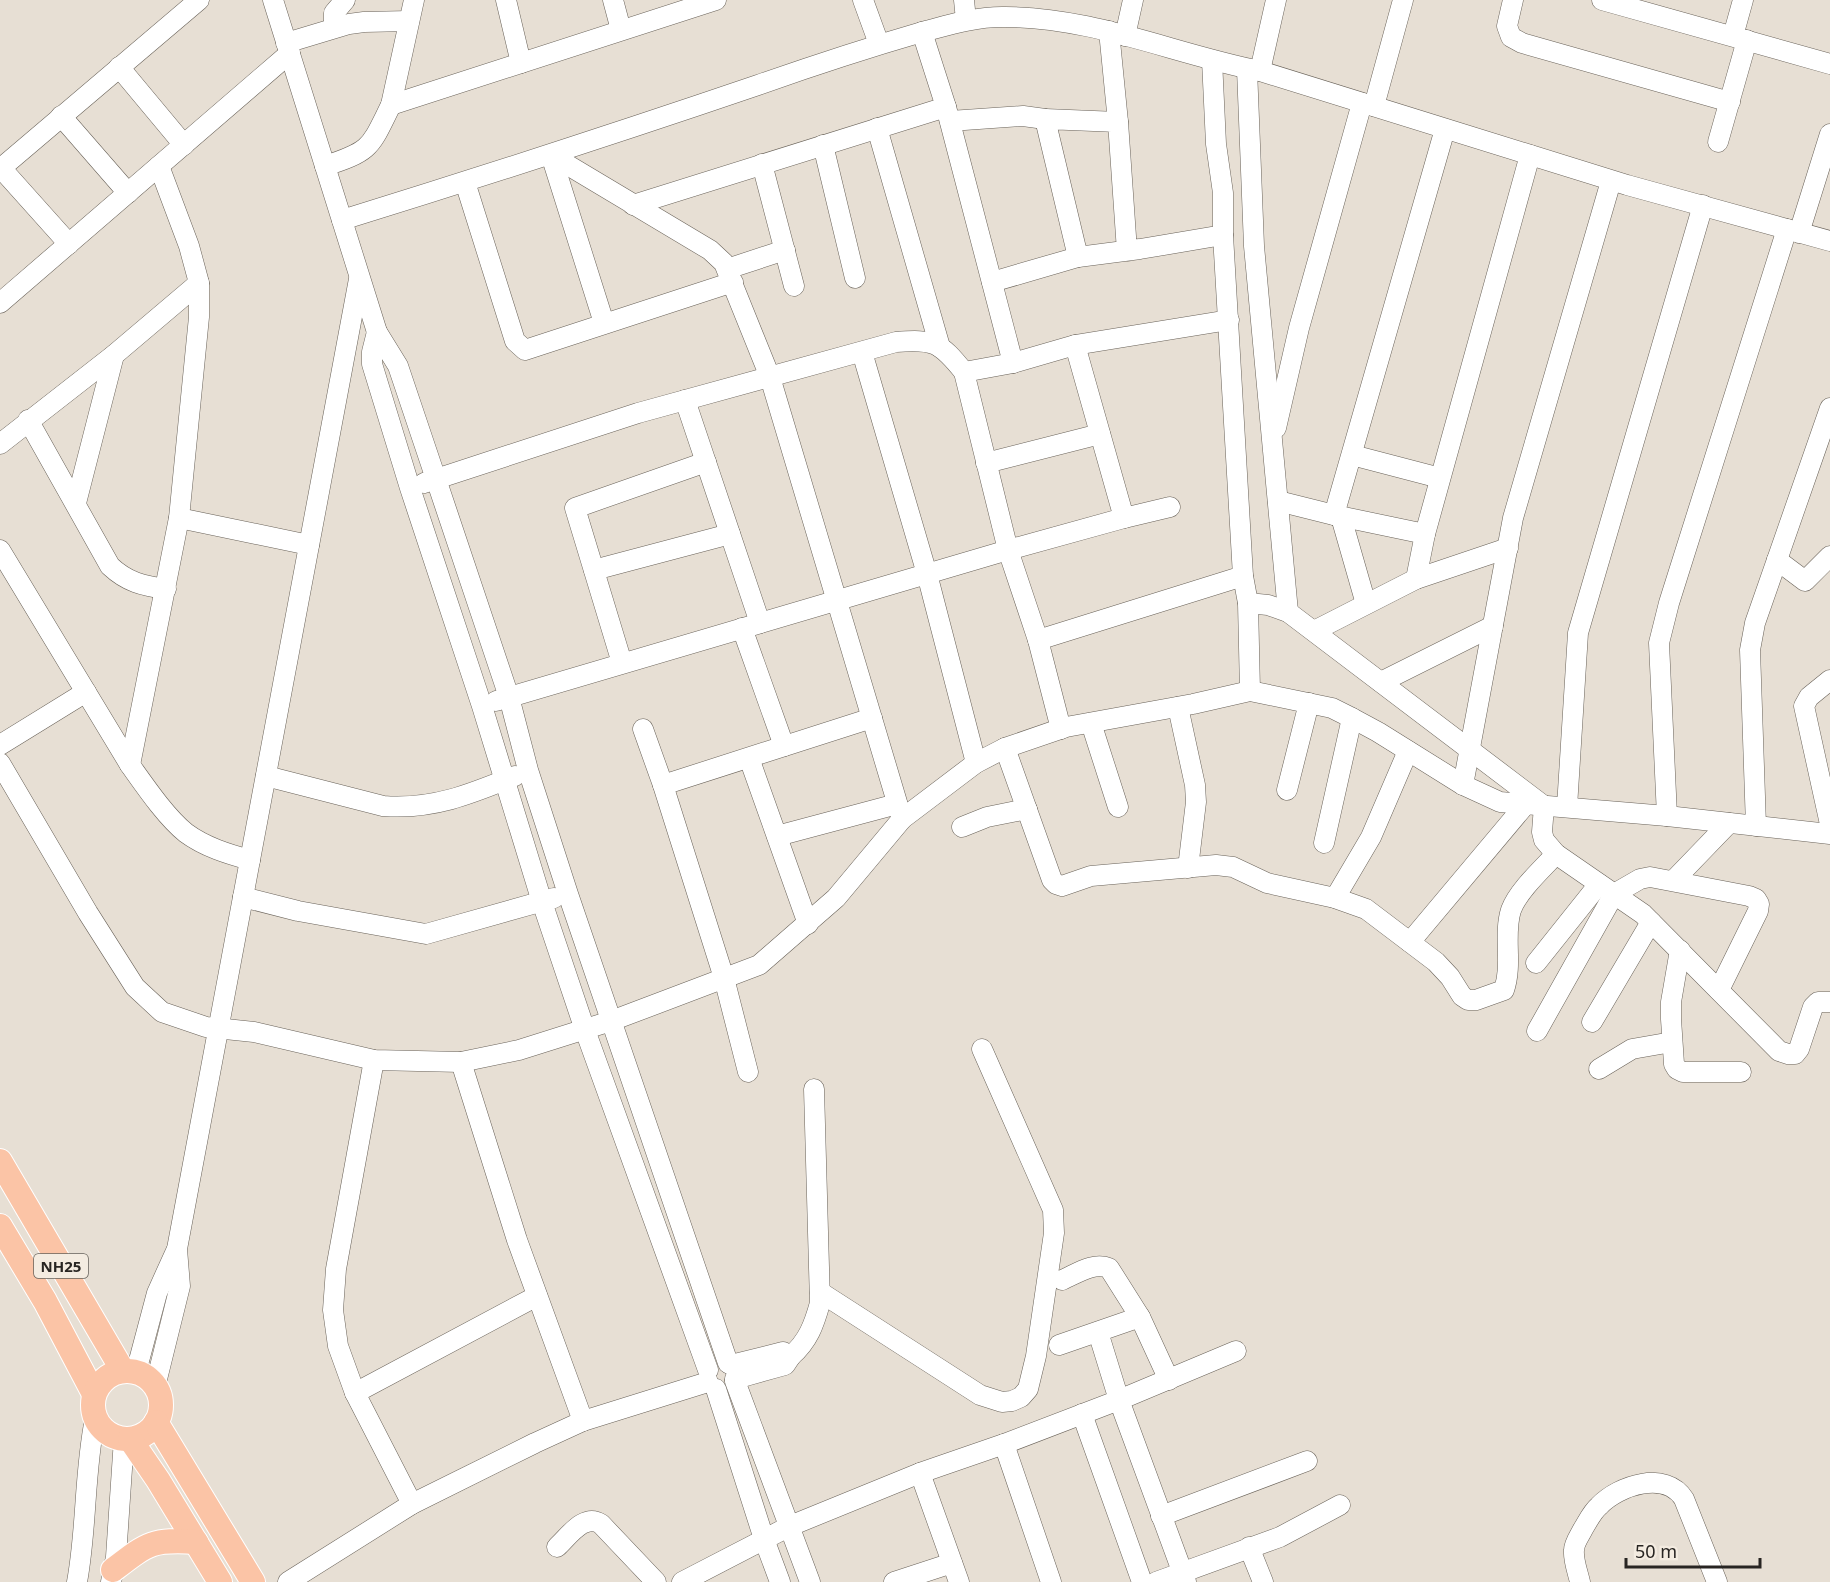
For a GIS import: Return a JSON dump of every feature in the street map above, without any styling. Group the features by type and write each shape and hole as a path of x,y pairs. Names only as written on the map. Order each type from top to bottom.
{"main road":[{"name":"NH25","path":"0,1161 130,1372 147,1378 155,1387"},
{"name":"NH25","path":"0,1226 45,1301 94,1394 92,1407 95,1419"},
{"path":"94,1394 101,1383 111,1375 130,1372"},
{"path":"95,1419 102,1429 112,1436 127,1439 140,1436 156,1422 160,1410 160,1398 155,1387"},
{"path":"156,1422 253,1582"},
{"path":"127,1439 220,1582"},
{"path":"112,1576 140,1550 153,1543 170,1540 196,1542"}],"street":[{"path":"69,244 0,168 199,0"},
{"path":"273,0 377,332 398,366 476,598 508,697 528,770 611,1021 732,1372 810,1582"},
{"path":"334,27 334,13 345,0"},
{"path":"325,166 358,155 371,145 391,105 414,0"},
{"path":"506,0 521,63"},
{"path":"613,0 621,30"},
{"path":"391,105 716,0"},
{"path":"863,0 879,44"},
{"path":"1127,250 1118,122 1117,33 1133,0"},
{"path":"1276,0 1253,70 1254,246 1288,612"},
{"path":"1514,0 1507,26 1511,37 1522,43 1730,102"},
{"path":"1602,0 1632,4 1830,64"},
{"path":"1718,142 1730,102 1740,38 1743,0"},
{"path":"1272,442 1299,328 1368,105 1396,2"},
{"path":"342,220 551,155 879,44 922,32 965,10 1117,33 1253,70 1611,181 1830,241"},
{"path":"4,291 69,244 184,145 288,48 334,27 364,22 409,21"},
{"path":"922,32 948,114 1014,363"},
{"path":"1212,60 1216,144 1223,193 1223,235 1243,576 1248,603 1250,691"},
{"path":"119,67 184,145"},
{"path":"633,205 877,128 948,114 1118,122"},
{"path":"61,116 128,193"},
{"path":"1045,119 1078,257"},
{"path":"877,128 940,347"},
{"path":"1366,604 1338,516 1352,455 1445,129"},
{"path":"1667,816 1659,643 1669,603 1793,231 1830,134"},
{"path":"823,145 855,278"},
{"path":"551,155 710,250 724,263 771,377 899,812"},
{"path":"551,155 604,323"},
{"path":"1416,579 1440,478 1530,155"},
{"path":"762,164 794,286"},
{"path":"130,765 179,518 199,317 199,283 189,246 159,166"},
{"path":"1463,785 1513,518 1611,181"},
{"path":"465,182 515,341 525,350 531,350 730,275 785,250"},
{"path":"1568,807 1578,633 1703,206"},
{"path":"992,282 1078,257 1223,235"},
{"path":"130,1372 157,1293 177,1249 360,276"},
{"path":"0,444 114,355 199,283"},
{"path":"964,372 1014,363 1075,345 1229,320"},
{"path":"377,332 372,352 372,364 482,706 542,902 780,1582"},
{"path":"410,488 638,413 896,342 921,340 940,347 950,354 964,372 1008,550 1038,640 1061,729"},
{"path":"1075,345 1124,518"},
{"path":"862,352 927,574 976,763"},
{"path":"76,503 114,355"},
{"path":"685,400 730,534 751,625 784,746"},
{"path":"1756,826 1750,650 1755,623 1830,408"},
{"path":"28,420 110,566 121,577 138,584 166,589"},
{"path":"986,463 1100,434"},
{"path":"1352,455 1440,478"},
{"path":"622,663 575,508 705,462"},
{"path":"1278,501 1425,534"},
{"path":"482,706 1008,550 1170,507"},
{"path":"179,518 309,545"},
{"path":"594,570 730,534"},
{"path":"1314,631 1416,579 1508,548"},
{"path":"0,550 130,765 152,796 186,833 209,847 250,860"},
{"path":"1777,560 1805,581 1830,556"},
{"path":"1038,640 1243,576"},
{"path":"449,607 476,598"},
{"path":"1248,603 1268,605 1288,612 1470,749 1534,805 1544,840 1556,854 1651,922 1779,1051 1795,1054 1799,1049 1813,1007 1818,1002 1830,1002"},
{"path":"1381,682 1494,626"},
{"path":"1830,680 1809,697 1804,706 1830,824"},
{"path":"0,763 135,987 162,1012 206,1027 254,1032 374,1060 461,1062 519,1050 611,1021 759,965 836,898 899,812 976,763 1005,748 1061,729 1250,691 1332,708 1463,785 1500,802 1667,816 1830,834"},
{"path":"0,745 86,692"},
{"path":"1287,790 1310,703"},
{"path":"1178,707 1196,794 1188,868"},
{"path":"663,785 872,718"},
{"path":"1324,843 1352,718"},
{"path":"1091,723 1118,807"},
{"path":"643,729 724,978 748,1072"},
{"path":"1005,748 1052,880 1056,884 1062,886 1091,876 1225,865 1233,867 1267,883 1335,898 1366,909 1436,962 1450,977 1462,996 1468,1000 1476,1000 1504,990 1508,980 1511,910 1516,899 1556,854"},
{"path":"1335,898 1371,837 1408,751"},
{"path":"749,758 808,924"},
{"path":"266,776 383,806 403,807 426,806 453,800 528,770"},
{"path":"1410,942 1534,805"},
{"path":"962,827 987,817 1027,809"},
{"path":"777,836 899,812"},
{"path":"1674,880 1729,823"},
{"path":"1536,963 1607,889 1650,877 1674,880 1749,896 1756,899 1759,904 1758,911 1719,990"},
{"path":"1538,1031 1607,889"},
{"path":"243,897 298,911 426,934 568,894"},
{"path":"1592,1022 1651,922"},
{"path":"1680,950 1671,1002 1674,1064 1683,1072 1741,1072"},
{"path":"1599,1069 1632,1049 1672,1042"},
{"path":"820,1292 980,1395 1002,1402 1012,1401 1021,1397 1028,1389 1036,1356 1052,1244 1053,1210 982,1049"},
{"path":"374,1060 336,1269 333,1310 338,1346 355,1393 412,1504"},
{"path":"461,1062 517,1240 583,1421"},
{"path":"732,1372 783,1352 792,1356 806,1343 820,1303 814,1089"},
{"path":"155,1387 180,1286 177,1249"},
{"path":"1062,1280 1094,1266 1102,1265 1109,1268 1140,1317 1169,1380"},
{"path":"355,1393 537,1296"},
{"path":"1059,1345 1140,1317"},
{"path":"1098,1332 1119,1400 1184,1578"},
{"path":"682,1582 790,1526 920,1473 1119,1400 1236,1351"},
{"path":"288,1582 412,1504 535,1443 583,1421 711,1380 727,1389 732,1372"},
{"path":"1082,1414 1143,1582"},
{"path":"77,1582 89,1449 95,1419"},
{"path":"112,1576 127,1439"},
{"path":"1004,1444 1052,1582"},
{"path":"1161,1516 1307,1461"},
{"path":"920,1473 959,1582"},
{"path":"1580,1582 1574,1550 1578,1537 1598,1506 1614,1494 1655,1482 1667,1484 1678,1490 1684,1499 1717,1582"},
{"path":"1156,1582 1184,1578 1249,1547 1280,1537 1340,1505"},
{"path":"557,1547 581,1525 588,1520 594,1520 601,1524 656,1582"},
{"path":"1249,1547 1263,1582"},
{"path":"894,1582 952,1563"}]}
